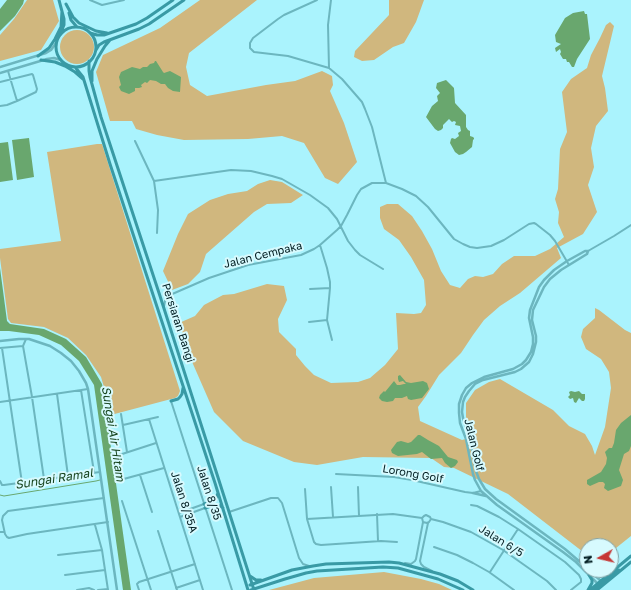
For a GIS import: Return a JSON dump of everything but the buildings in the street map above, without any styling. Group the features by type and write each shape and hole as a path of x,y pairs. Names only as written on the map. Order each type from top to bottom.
{"main road":[{"path":"59,0 64,23 56,44 56,51 61,60 68,65 75,67 82,66 90,61 102,43 149,24 184,0"},
{"path":"60,34 66,29 73,27 83,28 90,33 100,35 109,33 136,24 173,0"},
{"path":"65,2 73,17 79,22 96,31 109,33"},
{"path":"65,2 70,17 77,27"},
{"path":"38,56 49,48 55,39 61,27 62,11"},
{"path":"90,33 95,42 95,52"},
{"path":"92,86 93,67 105,46 114,38"},
{"path":"41,60 55,62 65,66 75,72 84,81"},
{"name":"Persiaran Bangi","path":"90,61 89,73 101,116 160,296 253,590"},
{"name":"Persiaran Bangi","path":"75,67 81,73 84,81 184,387 248,590"},
{"path":"171,401 180,397 184,387"},
{"path":"205,506 214,501 218,493"},
{"path":"205,506 216,505 222,508"},
{"path":"619,565 631,556"},
{"path":"247,586 292,570 313,566 380,562 399,563 440,574 458,581 473,590"},
{"path":"597,590 631,562"},
{"path":"253,590 306,573 383,567 398,568 438,579 463,590"},
{"path":"594,590 599,582 624,568"},
{"path":"249,575 256,580 264,580"},
{"path":"589,590 592,583 591,578"},
{"path":"589,590 604,578"},
{"path":"259,590 266,585"}],"street":[{"path":"90,0 101,5 124,0"},
{"path":"317,0 284,15 253,38 250,43 252,51 288,56 329,68 342,79 362,102 366,110 372,127 386,183 409,192 421,200 454,239 470,247 477,248 491,246 504,240 526,225 534,223 550,235 569,264"},
{"path":"329,68 328,25 331,0"},
{"path":"0,67 38,56 49,51 56,44"},
{"path":"0,73 41,60 52,58 61,60"},
{"path":"8,71 17,101"},
{"path":"0,82 32,74 37,89 36,92 17,101 0,106"},
{"path":"135,141 154,181 158,210 157,233"},
{"path":"154,181 208,172 231,170 246,170 262,173 283,180 297,187 328,208 341,226 355,250 360,255 383,269"},
{"name":"Jalan Cempaka","path":"160,296 170,295 216,275 248,265 301,255 320,245 341,226 361,189 372,184 386,183"},
{"name":"Jalan Golf","path":"579,564 497,505 481,491 472,470 466,439 459,418 459,404 466,388 472,383 484,377 513,369 522,364 528,358 532,349 533,340 529,322 530,310 539,287 567,261 585,251 588,251 631,225"},
{"path":"320,245 329,275 330,288 327,320 332,340"},
{"name":"Jalan Golf","path":"579,561 565,549 496,499 485,489 476,471 470,440 462,412 463,402 475,384 483,380 515,372 530,360 536,342 532,320 533,310 549,277 587,254 588,251"},
{"path":"310,289 330,288"},
{"path":"164,310 164,302 170,295"},
{"path":"309,322 327,320"},
{"path":"0,341 26,339 50,346 71,361 86,383 117,590"},
{"path":"26,339 23,346 44,480"},
{"path":"22,483 1,348 23,346"},
{"path":"0,402 88,389"},
{"path":"81,390 94,473"},
{"path":"57,394 68,476"},
{"name":"Jalan 8/35","path":"171,401 232,590"},
{"path":"121,414 127,452"},
{"path":"123,425 158,417"},
{"name":"Jalan 8/35A","path":"149,419 203,590"},
{"path":"116,456 156,444"},
{"path":"120,480 164,468"},
{"path":"0,482 4,485 100,473"},
{"path":"140,474 152,512"},
{"name":"Lorong Golf","path":"336,474 403,478 472,493 485,489"},
{"path":"472,493 476,489 477,484"},
{"path":"331,487 333,518"},
{"path":"358,487 359,516"},
{"path":"304,489 307,519 314,542 318,545 378,541 397,542"},
{"path":"472,493 486,496"},
{"path":"104,498 8,511 2,518 4,532 7,537 11,538 27,534 108,522"},
{"path":"229,512 271,498 278,498 282,503 302,563 304,565 313,566"},
{"path":"122,501 151,590"},
{"path":"471,505 488,511 518,529 565,562 579,575 581,579 581,582 571,590"},
{"path":"179,513 205,506"},
{"path":"180,517 205,506"},
{"path":"307,519 378,514 393,514 422,518 425,515 428,515 431,519 428,523 420,561 424,567 440,574"},
{"path":"378,514 378,541"},
{"path":"399,563 411,564 415,561 423,522 422,518"},
{"name":"Jalan 6/5","path":"431,519 471,532 504,550 547,581 556,590"},
{"path":"423,522 428,523"},
{"path":"95,524 102,550 108,589 98,590"},
{"path":"490,572 518,529"},
{"path":"158,531 177,589 200,580"},
{"path":"434,547 457,555 490,572 514,590"},
{"path":"58,555 102,550"},
{"path":"139,590 139,582 195,564"},
{"path":"65,575 105,570"},
{"name":"Jalan Golf","path":"595,578 599,582"},
{"path":"77,590 89,588 94,590"}],"shaded area":[{"path":"7,0 24,0 15,16 0,31 0,9"},
{"path":"27,0 53,0 59,21 41,50 0,61 0,35 14,19"},
{"path":"200,0 257,0 189,53 186,67 190,85 207,96 295,81 322,71 332,76 333,85 330,91 344,123 357,162 338,184 325,178 304,143 282,136 248,139 184,140 136,129 132,121 110,121 96,72 103,55 160,28"},
{"path":"389,0 424,0 416,22 404,43 393,47 374,60 362,61 354,57 355,51 389,15"},
{"path":"584,11 585,14 587,14 590,39 577,59 574,67 572,67 566,59 563,59 560,54 560,49 556,52 555,48 561,44 556,42 555,35 565,18 573,13"},
{"path":"610,22 614,26 602,76 608,111 596,126 591,148 594,167 588,185 597,212 583,234 557,248 561,258 520,293 500,306 484,320 461,353 439,375 418,407 420,421 462,440 473,437 466,419 466,403 475,390 489,382 500,379 553,410 569,426 585,434 595,455 605,427 611,388 609,372 601,359 586,349 581,337 583,329 595,318 595,308 599,310 631,333 631,536 619,546 619,538 579,538 579,549 508,494 454,468 444,467 431,458 363,457 317,465 294,462 243,441 214,412 193,364 179,323 195,316 204,305 223,295 234,294 267,284 284,286 287,300 278,319 279,332 296,349 296,355 305,366 314,375 331,383 358,382 370,378 385,365 398,349 396,313 421,313 426,305 424,280 399,240 384,229 380,218 380,207 387,204 398,204 412,216 432,249 441,271 450,285 460,288 468,279 475,276 483,277 493,274 502,264 514,256 535,256 550,249 564,237 558,223 559,212 555,199 558,189 560,149 567,132 562,92 571,79 587,68 591,55 606,25"},
{"path":"74,30 80,30 84,31 91,37 94,47 93,54 87,61 80,64 74,64 70,63 63,57 60,50 60,44 61,40 67,33"},
{"path":"155,61 164,73 170,71 181,77 180,92 173,91 165,84 150,80 141,85 142,87 135,88 135,91 129,94 121,91 119,87 121,85 119,77 121,72 132,67 140,69 147,67"},
{"path":"446,80 454,88 455,103 466,115 466,127 470,131 470,136 474,138 472,147 463,154 459,155 455,152 450,143 452,138 455,139 459,136 458,133 461,131 460,126 455,125 456,122 452,122 449,119 443,125 443,128 438,131 426,117 432,106 438,101 437,96 440,93 436,88 437,83"},
{"path":"29,138 34,177 17,180 12,140"},
{"path":"8,142 13,180 0,182 0,143"},
{"path":"102,144 180,391 178,396 175,398 107,416 104,387 101,377 86,355 68,338 44,327 11,323 8,319 0,258 0,249 61,241 47,152"},
{"path":"270,180 282,182 303,195 291,203 267,204 254,212 206,254 200,272 188,284 172,290 163,271 188,214 210,200 228,194 247,191 258,184"},
{"path":"0,268 7,321 10,324 44,329 66,339 86,357 102,384 131,590 123,590 94,385 79,361 61,345 39,335 0,331"},
{"path":"400,375 406,382 411,383 423,381 427,383 429,389 422,398 411,400 408,399 407,396 395,398 393,401 382,401 379,398 380,395 384,391 385,392 394,381 397,385 406,384 403,381 399,382 398,376"},
{"path":"579,391 582,394 585,394 584,401 579,398 576,403 574,402 573,398 570,399 568,397 570,395 569,392"},
{"path":"631,415 631,446 629,451 624,454 619,470 623,480 621,486 608,491 604,488 605,484 603,482 590,486 587,484 587,480 601,472 606,464 607,458 605,452 609,448 612,448 616,430 621,423"},
{"path":"418,435 439,446 448,457 457,460 458,462 455,466 451,468 442,458 431,459 422,452 398,456 392,453 391,450 397,442 411,442"},
{"path":"384,572 421,579 439,584 452,590 269,590 314,578"}],"waterway":[{"name":"Sungai Ramal","path":"0,495 4,496 100,480"}],"water label":[{"name":"Sungai Air Hitam","path":"113,434"}]}
